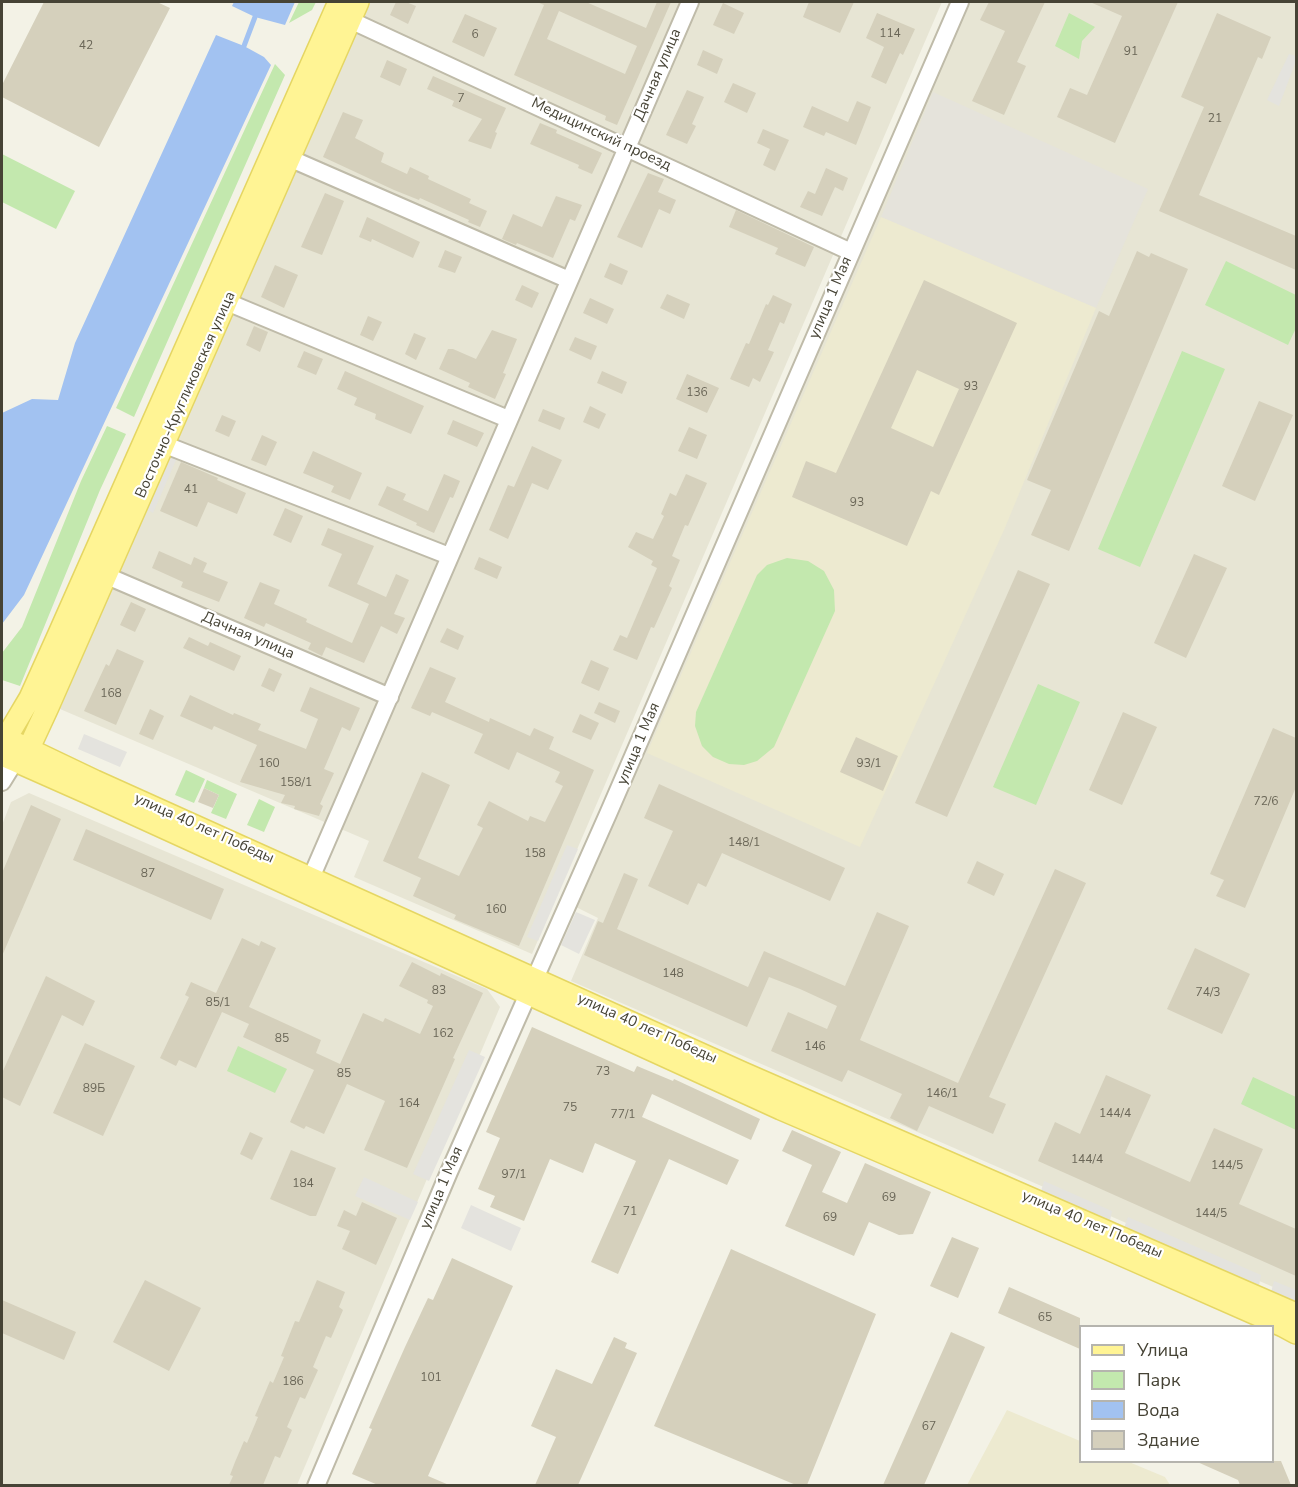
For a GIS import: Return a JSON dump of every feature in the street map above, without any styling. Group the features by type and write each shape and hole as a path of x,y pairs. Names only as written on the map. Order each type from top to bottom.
{"main road":[{"name":"Восточно-Кругликовская улица","path":"9,747 339,2"},
{"name":"Восточно-Кругликовская улица","path":"9,747 107,576 354,11"},
{"name":"улица 40 лет Победы","path":"9,747 245,864 308,885"},
{"name":"улица 40 лет Победы","path":"9,747 161,808 308,885"},
{"path":"308,885 531,986"},
{"name":"улица 40 лет Победы","path":"531,986 1296,1314"},
{"name":"улица 40 лет Победы","path":"531,986 781,1109 1106,1248 1296,1333"}],"street":[{"name":"Дачная улица","path":"308,885 508,418 690,2"},
{"name":"улица 1 Мая","path":"316,1485 960,2"},
{"name":"Медицинский проезд","path":"354,11 627,147 851,252"},
{"path":"290,158 569,280"},
{"path":"227,302 508,418"},
{"path":"164,444 449,556"},
{"name":"Дачная улица","path":"107,576 390,697"},
{"name":"Восточно-Кругликовская улица","path":"2,782 9,747"}],"shaded area":[{"path":"365,2 942,2 532,954 354,877 369,841 60,709"},
{"path":"970,2 1296,2 1296,1297 571,981 598,918 576,907"},
{"path":"1289,54 1296,56 1296,61 1279,106 1267,100"},
{"path":"933,92 1148,189 1096,308 881,217"},
{"path":"881,217 1096,308 1004,530 860,847 647,753"},
{"path":"170,453 179,453 153,513 145,508"},
{"path":"84,734 127,752 120,767 78,749"},
{"path":"29,793 487,989 500,1007 297,1485 2,1486 2,825 11,802"},
{"path":"567,845 578,849 538,941 527,937"},
{"path":"576,912 595,920 579,954 561,945"},
{"path":"469,1050 485,1057 429,1181 413,1174"},
{"path":"364,1177 418,1202 410,1220 355,1196"},
{"path":"1044,1181 1112,1211 1110,1221 1041,1191"},
{"path":"471,1205 521,1228 511,1251 461,1228"},
{"path":"1128,1217 1261,1275 1259,1286 1124,1228"},
{"path":"1274,1281 1296,1290 1296,1303 1271,1292"},
{"path":"1007,1410 1079,1441 1079,1463 1131,1463 1165,1477 1170,1485 967,1485"}],"green space":[{"path":"299,2 316,2 312,10 289,23"},
{"path":"1069,13 1095,27 1082,41 1079,59 1055,46"},
{"path":"275,64 285,75 134,417 116,408"},
{"path":"2,154 75,191 56,229 2,202"},
{"path":"1226,261 1296,295 1296,328 1288,345 1205,305"},
{"path":"1182,351 1225,369 1140,567 1098,549"},
{"path":"107,426 126,434 100,490 20,686 2,680 2,653 22,627 81,481"},
{"path":"787,558 808,561 824,571 834,590 835,611 774,747 757,761 744,765 729,764 713,757 702,746 695,726 696,712 757,575 767,565"},
{"path":"1038,684 1080,702 1036,805 993,787"},
{"path":"186,770 205,779 194,803 175,795"},
{"path":"207,780 237,794 226,819 211,813 219,795 204,788"},
{"path":"259,799 275,807 264,832 247,825"},
{"path":"238,1046 287,1069 275,1093 227,1071"},
{"path":"1253,1077 1296,1097 1296,1130 1241,1104"}],"water":[{"path":"234,2 295,2 285,25 255,17 232,6"},
{"path":"216,35 244,46 264,57 271,65 24,595 2,624 2,413 32,399 58,400 75,343"}],"building":[{"path":"44,2 157,2 170,8 99,147 2,97 2,85"},
{"path":"396,2 406,2 416,6 408,24 390,15"},
{"path":"537,2 586,2 646,28 657,2 671,2 617,125 605,120 606,116 514,75 544,5","holes":["559,11 637,46 625,74 547,39"]},
{"path":"809,2 854,2 840,33 803,17"},
{"path":"989,2 1045,2 1017,62 1026,66 1004,115 972,101 1005,31 980,20"},
{"path":"1090,2 1178,2 1115,143 1057,117 1070,88 1087,95 1122,16"},
{"path":"723,3 744,13 734,34 713,25"},
{"path":"877,13 915,29 903,55 900,53 886,84 871,77 884,47 866,38"},
{"path":"1217,13 1271,37 1262,59 1258,57 1199,195 1296,236 1296,270 1159,211 1204,107 1181,97"},
{"path":"465,14 497,28 484,57 452,42"},
{"path":"703,50 723,59 717,74 697,65"},
{"path":"387,60 407,69 400,86 380,77"},
{"path":"433,76 506,108 495,132 497,133 491,149 468,141 482,119 452,106 454,101 427,89"},
{"path":"733,83 756,93 747,113 724,102"},
{"path":"687,90 704,97 692,124 696,126 687,144 666,135"},
{"path":"857,101 871,107 856,145 826,132 824,136 803,127 812,106 848,122"},
{"path":"343,112 363,120 355,138 384,153 381,162 407,174 410,167 429,176 428,179 471,199 469,203 487,211 480,227 420,198 419,200 394,190 323,157"},
{"path":"540,123 557,130 556,133 602,153 592,174 578,168 579,165 530,144"},
{"path":"763,129 789,140 775,171 763,165 770,149 757,143"},
{"path":"826,168 848,178 843,191 835,187 822,216 800,207 808,191 815,194"},
{"path":"648,173 664,179 658,192 676,200 670,214 659,209 642,248 617,237"},
{"path":"325,193 344,201 322,255 301,247"},
{"path":"556,196 582,205 575,221 570,219 553,258 502,239 513,214 542,227"},
{"path":"736,210 814,247 805,267 775,254 778,248 729,227"},
{"path":"367,217 420,242 413,258 372,239 371,242 359,237"},
{"path":"445,250 462,257 455,273 438,267"},
{"path":"1137,251 1149,257 1151,253 1188,269 1069,551 1031,535 1051,490 1027,480 1099,311 1109,316"},
{"path":"610,263 628,271 622,285 604,277"},
{"path":"275,265 298,275 284,308 261,297"},
{"path":"924,280 1017,323 939,495 931,491 907,546 792,497 806,461 836,473","holes":["917,370 959,389 933,447 891,428"]},
{"path":"522,285 539,293 532,308 515,300"},
{"path":"667,294 690,304 684,319 660,308"},
{"path":"773,295 792,304 784,324 780,322 768,350 774,352 760,382 753,378 749,387 730,379 746,343 749,344 766,304 768,305"},
{"path":"590,298 614,309 607,324 583,313"},
{"path":"368,316 382,322 373,341 360,335"},
{"path":"254,326 268,332 260,352 246,345"},
{"path":"492,330 517,339 495,399 468,387 470,383 439,369 448,349 476,359"},
{"path":"414,333 426,338 416,360 405,354"},
{"path":"575,337 597,346 591,360 569,350"},
{"path":"304,351 323,359 316,375 297,367"},
{"path":"345,371 424,406 411,434 375,419 376,414 354,405 357,398 337,389"},
{"path":"602,371 627,382 622,394 597,383"},
{"path":"687,374 719,388 707,413 676,399"},
{"path":"1259,401 1293,415 1255,501 1222,486"},
{"path":"590,406 606,414 599,429 583,422"},
{"path":"543,409 565,418 560,430 538,421"},
{"path":"222,415 236,421 229,437 215,431"},
{"path":"453,420 484,433 477,447 447,434"},
{"path":"689,427 707,435 697,459 678,451"},
{"path":"262,435 277,442 266,466 251,460"},
{"path":"532,446 562,460 548,490 532,483 508,539 489,530 508,485 514,487"},
{"path":"313,451 362,473 350,500 331,492 334,486 303,473"},
{"path":"181,462 246,493 237,514 208,502 197,527 160,511"},
{"path":"444,474 460,481 434,533 378,505 387,486 406,494 403,500 428,511"},
{"path":"686,474 707,483 672,556 680,560 669,586 672,588 654,628 651,627 637,660 613,650 620,635 627,638 657,568 651,565 653,561 628,547 636,532 653,539 664,516 661,514 670,493 676,496"},
{"path":"285,508 303,516 291,543 273,535"},
{"path":"328,528 374,546 357,584 386,597 396,574 409,580 394,614 405,618 397,634 381,626 364,663 326,647 322,656 308,649 311,643 266,623 264,627 244,618 260,582 280,590 274,604 352,643 369,604 328,586 342,554 321,545"},
{"path":"159,551 191,565 194,557 207,563 203,572 228,582 219,602 181,587 183,582 152,568"},
{"path":"1194,554 1227,568 1186,658 1154,643"},
{"path":"479,557 502,567 497,579 474,569"},
{"path":"1018,570 1050,584 947,817 915,803"},
{"path":"131,602 146,609 135,632 120,625"},
{"path":"447,628 464,636 458,650 440,642"},
{"path":"189,637 208,646 210,642 241,656 234,671 183,648"},
{"path":"117,649 144,661 116,725 84,711 106,664 109,666"},
{"path":"591,660 609,668 599,691 581,683"},
{"path":"430,667 456,678 445,702 489,722 490,718 530,736 534,728 554,737 549,749 594,770 519,946 454,919 456,915 413,896 421,878 383,861 422,772 450,785 418,858 459,876 483,828 477,825 489,801 528,821 530,816 545,822 563,786 555,782 560,772 517,752 509,770 474,753 483,734 432,712 430,716 411,708"},
{"path":"269,668 282,674 274,692 261,686"},
{"path":"310,687 360,708 350,731 342,727 324,769 334,773 320,804 323,806 319,816 281,803 285,795 240,782 257,745 214,726 212,730 180,716 190,695 233,715 234,713 261,724 258,730 306,749 318,719 300,711"},
{"path":"599,702 620,711 615,723 594,713"},
{"path":"150,709 164,716 153,740 139,734"},
{"path":"1123,712 1157,727 1122,805 1089,790"},
{"path":"580,714 599,723 591,740 572,732"},
{"path":"1273,728 1296,738 1296,787 1245,908 1216,896 1224,880 1210,874"},
{"path":"856,737 898,756 883,791 840,772"},
{"path":"659,784 845,868 830,901 722,853 706,887 698,883 688,905 648,886 673,831 644,818"},
{"path":"204,788 219,795 213,808 198,802"},
{"path":"31,805 61,819 2,956 2,873"},
{"path":"86,829 224,889 211,920 73,860"},
{"path":"977,861 1004,874 994,896 967,883"},
{"path":"1055,869 1086,883 989,1097 1006,1104 993,1134 929,1106 917,1131 890,1118 902,1094 848,1070 842,1082 771,1051 788,1012 827,1029 837,1006 800,989 769,977 747,1027 584,955 598,921 603,923 624,873 638,879 617,929 748,987 764,951 845,986 877,912 909,926 860,1040 958,1083"},
{"path":"242,938 259,946 261,941 276,948 249,1007 321,1040 316,1053 340,1064 363,1013 383,1022 385,1018 420,1034 433,1006 427,1003 428,1000 399,986 412,962 483,993 407,1168 364,1150 385,1101 347,1084 324,1134 306,1126 304,1129 290,1122 314,1070 243,1037 249,1024 222,1012 196,1068 179,1060 176,1066 160,1058 189,997 185,995 191,982 216,993"},
{"path":"1195,948 1250,974 1222,1034 1167,1009"},
{"path":"46,976 95,1001 83,1026 62,1015 20,1106 2,1097 2,1073"},
{"path":"532,1027 634,1072 637,1066 673,1081 674,1079 760,1119 751,1140 652,1094 642,1117 739,1160 727,1185 669,1159 618,1274 591,1262 636,1161 595,1143 583,1173 550,1159 524,1221 490,1207 495,1196 478,1189 500,1138 486,1132"},
{"path":"85,1043 135,1066 103,1136 53,1113"},
{"path":"1106,1075 1151,1095 1125,1153 1190,1182 1214,1128 1263,1149 1239,1204 1296,1229 1296,1276 1038,1161 1055,1122 1080,1134"},
{"path":"792,1130 841,1152 822,1192 847,1203 865,1163 931,1192 913,1234 899,1235 869,1222 854,1256 785,1226 812,1165 782,1151"},
{"path":"250,1132 263,1138 252,1160 240,1154"},
{"path":"291,1150 336,1168 316,1216 310,1216 270,1199"},
{"path":"362,1202 397,1218 376,1265 342,1249 350,1231 337,1226 344,1210 356,1216"},
{"path":"952,1237 979,1248 958,1298 930,1286"},
{"path":"731,1249 876,1314 807,1485 796,1485 654,1426"},
{"path":"452,1258 513,1286 428,1476 449,1485 378,1485 352,1474 372,1429 369,1428 405,1347 428,1298 433,1300"},
{"path":"145,1280 201,1308 169,1371 113,1342"},
{"path":"317,1280 345,1292 339,1307 343,1310 331,1338 326,1336 313,1367 318,1370 305,1399 300,1397 287,1427 292,1430 280,1458 275,1456 263,1485 229,1485 233,1476 230,1475 244,1441 247,1443 258,1417 255,1416 270,1381 273,1383 284,1357 281,1356 295,1321 299,1322"},
{"path":"1009,1287 1080,1318 1079,1349 998,1313"},
{"path":"2,1300 76,1332 64,1360 2,1333"},
{"path":"951,1332 985,1347 924,1485 883,1485"},
{"path":"614,1337 627,1343 625,1348 637,1353 578,1485 535,1485 556,1437 531,1426 556,1369 592,1384"},
{"path":"1274,1461 1281,1461 1291,1485 1240,1485 1238,1480 1200,1463 1274,1463"}],"waterway":[{"path":"244,46 255,17"}]}
